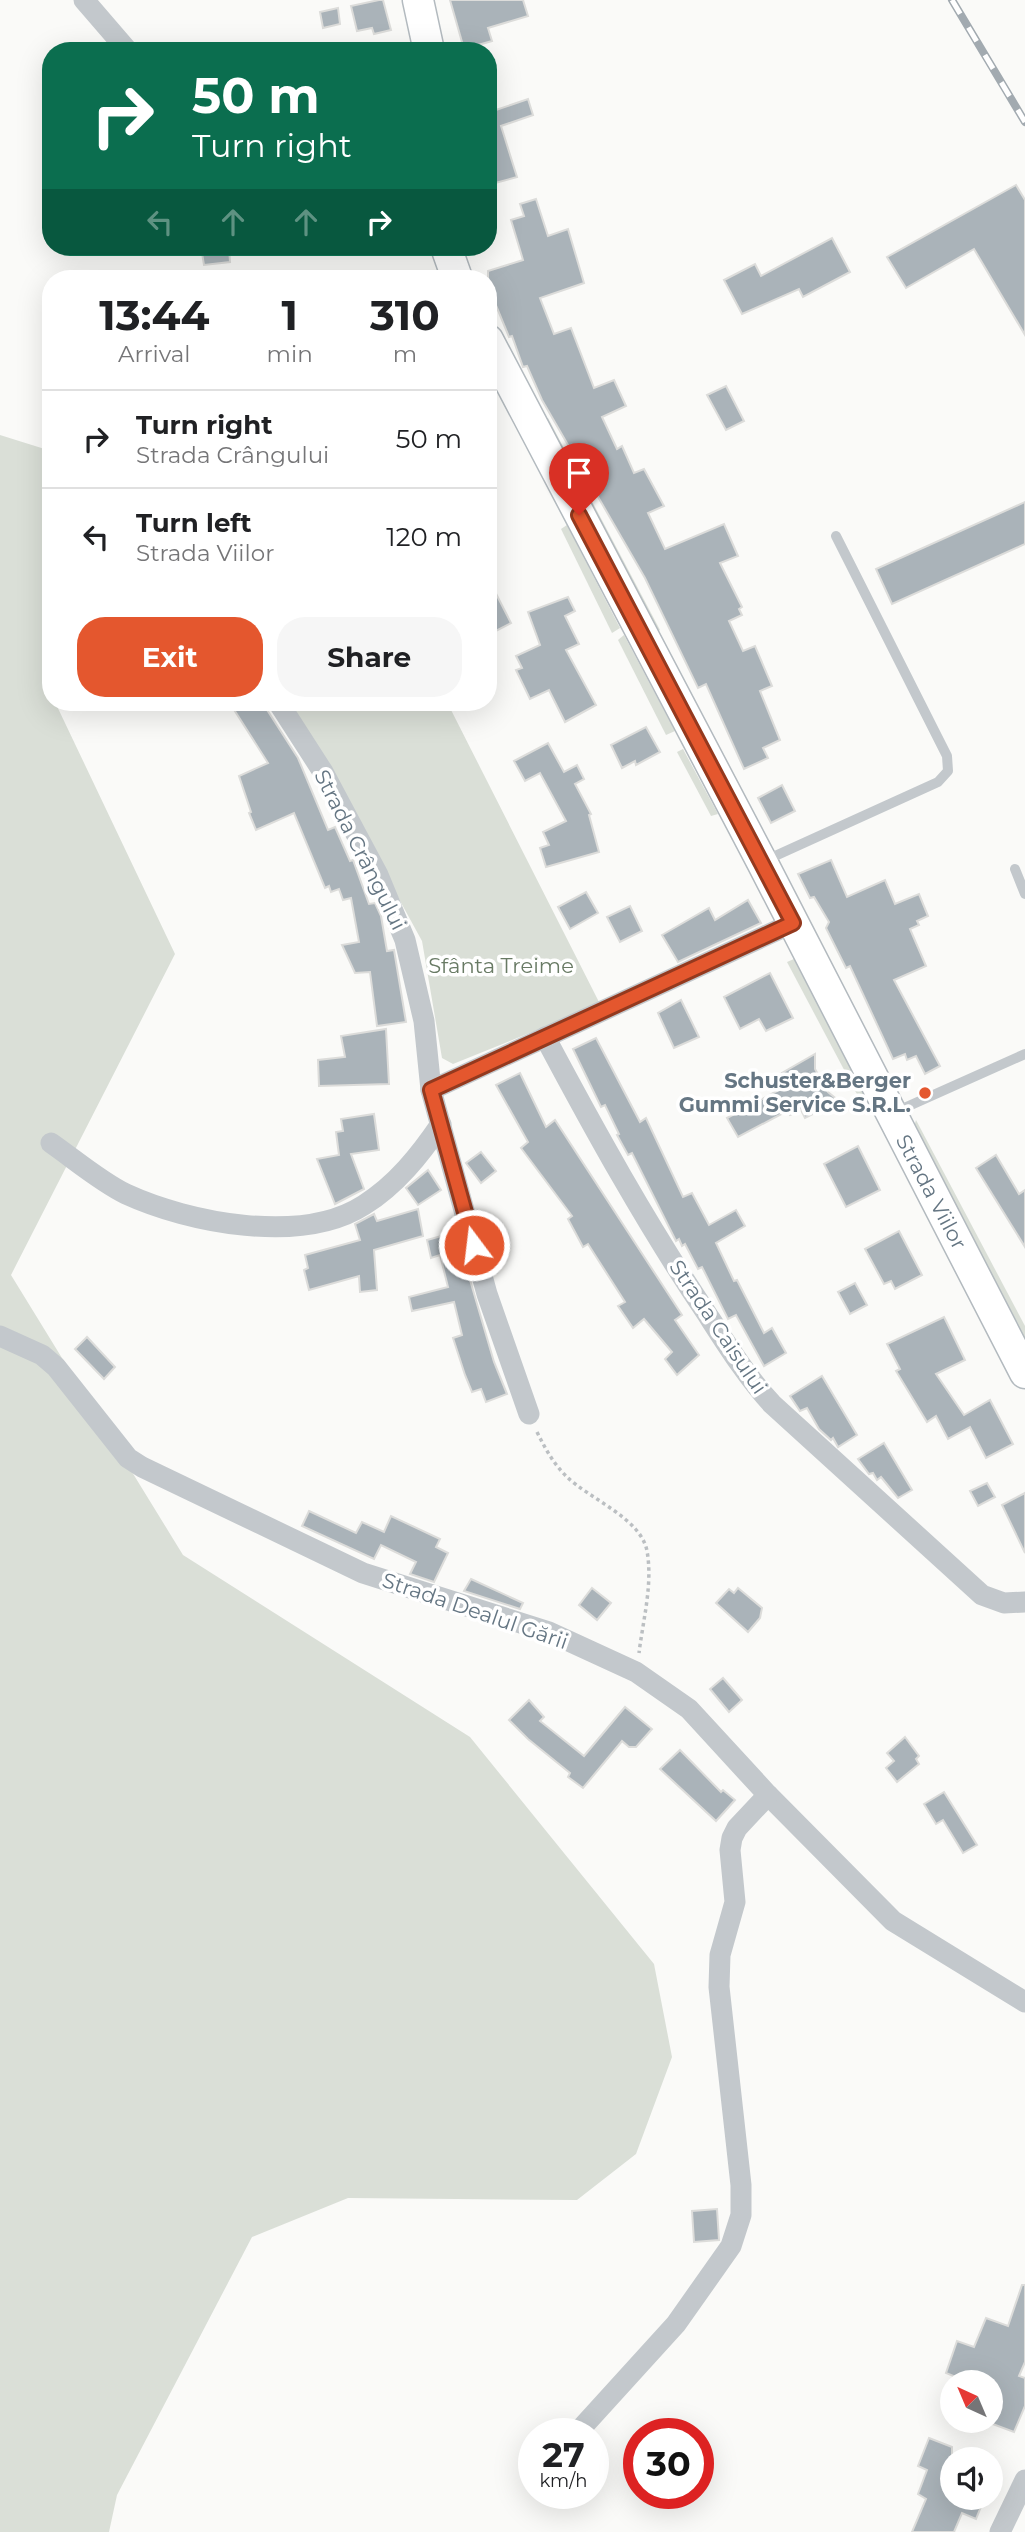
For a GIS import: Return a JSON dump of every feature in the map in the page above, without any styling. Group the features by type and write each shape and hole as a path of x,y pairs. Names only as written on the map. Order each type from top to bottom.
{"street":[{"path":"84,0 120,42"},
{"path":"418,0 427,42"},
{"name":"Strada Viilor","path":"497,357 762,862 1025,1373"},
{"name":"Strada Crângului","path":"284,711 323,772 372,863 405,940 424,1021 431,1090 487,1294 529,1414"},
{"path":"431,1090 793,923"},
{"name":"Strada Caisului","path":"545,1037 587,1117 677,1270 755,1386 792,1423 982,1595 1004,1603 1025,1602"},
{"path":"51,1143 124,1193 175,1213 223,1223 280,1228 323,1222 363,1206 395,1181 421,1153 441,1124"},
{"name":"Strada Dealul Gării","path":"0,1336 41,1355 56,1367 128,1458 142,1467 363,1573 549,1632 636,1672 689,1709 768,1795 892,1921 1025,2002"},
{"path":"591,2418 676,2324 731,2246 740,2216 741,2185 719,1987 720,1955 735,1902 730,1850 732,1838 737,1828 768,1795"},
{"path":"1000,2532 1025,2480"}],"lane":[{"path":"762,862 939,782 948,771 947,756 836,536"},
{"path":"1015,869 1025,894"},
{"path":"890,1115 1025,1055"}],"path":[{"path":"529,1414 547,1454 565,1475 584,1493 625,1519 640,1534 647,1550 648,1592 636,1672"}],"green space":[{"path":"548,418 660,630 650,635 539,423"},
{"path":"0,435 42,448 42,711 59,711 175,954 11,1275 183,1555 470,1737 654,1964 672,2057 636,2154 577,2200 348,2198 252,2237 117,2495 109,2532 0,2532"},
{"path":"567,525 620,628 612,633 561,529"},
{"path":"624,635 675,731 666,735 618,640"},
{"name":"Sfânta Treime","path":"292,711 452,711 599,1002 453,1064 442,1058 422,941 330,773"},
{"path":"683,749 718,814 711,816 677,752"},
{"path":"794,959 865,1095 859,1098 787,962"},
{"path":"916,1120 1025,1326 1025,1350 913,1130"}],"building":[{"path":"383,0 391,30 374,34 372,28 357,31 351,6"},
{"path":"450,0 523,0 528,16 488,28 492,41 462,42"},
{"path":"338,8 340,24 323,28 320,12"},
{"path":"528,99 533,115 501,126 517,177 497,183 497,110"},
{"path":"1016,185 1025,200 1025,335 974,249 906,288 887,257"},
{"path":"536,199 548,236 568,229 584,283 540,298 554,334 571,328 594,388 614,380 626,406 602,417 617,449 622,446 634,473 644,469 664,506 648,513 665,549 724,524 738,556 720,563 742,607 739,609 742,615 729,621 743,651 755,646 772,686 760,691 780,740 763,748 768,758 744,769 706,684 698,688 645,578 542,400 527,366 523,367 512,336 509,337 497,308 497,270 491,270 523,260 511,220 524,216 520,204"},
{"path":"832,238 850,272 803,297 799,289 742,314 724,280 755,264 761,276"},
{"path":"202,256 230,256 230,262 204,265"},
{"path":"726,386 744,421 726,430 707,395"},
{"path":"1025,502 1025,544 892,604 876,569"},
{"path":"497,596 511,623 497,630"},
{"path":"568,597 575,611 565,616 579,644 566,650 596,705 565,722 549,690 530,699 516,670 522,668 516,656 540,645 528,612"},
{"path":"235,711 268,711 298,758 328,830 335,827 350,861 353,860 369,904 375,903 381,916 387,951 394,950 406,1022 377,1026 370,972 355,973 342,945 359,942 351,898 343,900 339,889 331,892 329,886 325,888 294,813 256,830 239,776 268,763"},
{"path":"646,727 660,752 636,765 635,761 622,768 611,745"},
{"path":"548,743 564,772 577,765 584,779 575,784 591,814 589,815 599,852 546,867 540,848 549,845 543,832 566,821 540,773 525,781 514,761"},
{"path":"782,785 795,811 771,823 758,798"},
{"path":"831,860 847,897 885,880 895,904 919,894 928,916 917,921 919,925 910,929 926,966 894,980 940,1066 925,1074 916,1056 907,1060 905,1054 893,1059 850,966 846,968 826,928 829,922 814,897 810,898 798,874"},
{"path":"586,892 598,913 570,929 558,907"},
{"path":"748,900 761,923 678,962 662,935 709,908 715,920"},
{"path":"630,906 642,931 620,942 607,917"},
{"path":"770,973 793,1018 766,1031 759,1019 740,1029 724,997"},
{"path":"681,1000 699,1037 674,1048 658,1013"},
{"path":"386,1029 389,1084 319,1086 318,1060 345,1057 341,1036"},
{"path":"596,1038 640,1122 646,1118 683,1197 692,1193 709,1225 736,1210 745,1226 716,1243 764,1333 772,1328 786,1353 764,1366 736,1315 728,1319 702,1267 698,1269 685,1244 682,1246 679,1239 676,1241 632,1153 628,1155 605,1105 601,1107 573,1049"},
{"path":"815,1054 815,1069 828,1092 839,1101 805,1118 801,1110 790,1115 787,1111 738,1137 727,1118 777,1091 775,1087 786,1082 782,1073"},
{"path":"520,1073 546,1127 555,1120 682,1315 675,1320 699,1355 677,1375 665,1359 672,1352 644,1319 633,1328 618,1306 625,1302 588,1244 583,1247 568,1219 572,1216 521,1148 528,1142 496,1085"},
{"path":"374,1114 379,1150 351,1154 364,1189 335,1204 317,1159 339,1155 336,1132 343,1131 341,1119"},
{"path":"858,1146 880,1190 846,1207 824,1164"},
{"path":"481,1152 496,1171 481,1183 466,1163"},
{"path":"996,1155 1019,1194 1025,1190 1025,1247 976,1168"},
{"path":"428,1170 441,1190 418,1205 406,1188"},
{"path":"418,1209 423,1236 374,1250 377,1290 360,1292 359,1276 309,1290 304,1270 308,1268 305,1255 360,1240 355,1224 374,1214 377,1221"},
{"path":"899,1231 922,1275 895,1289 891,1281 884,1284 865,1249"},
{"path":"456,1232 494,1362 507,1394 486,1402 481,1389 472,1392 453,1338 462,1335 454,1302 412,1311 409,1297 448,1287 440,1255 431,1258 427,1240"},
{"path":"855,1283 867,1305 850,1314 838,1292"},
{"path":"944,1317 965,1360 936,1374 964,1415 990,1400 1013,1444 986,1458 970,1427 948,1439 936,1416 927,1422 896,1371 900,1369 887,1344"},
{"path":"87,1337 115,1367 104,1379 75,1349"},
{"path":"822,1376 857,1435 838,1447 833,1438 831,1440 819,1429 807,1408 800,1411 790,1396"},
{"path":"884,1443 912,1490 898,1498 881,1477 877,1480 873,1473 869,1474 858,1459"},
{"path":"987,1483 995,1497 978,1506 970,1491"},
{"path":"1025,1493 1025,1553 1002,1505"},
{"path":"309,1511 356,1533 362,1522 384,1532 391,1516 440,1539 436,1547 448,1553 434,1582 410,1574 416,1562 381,1545 374,1559 302,1526"},
{"path":"471,1579 523,1603 520,1609 464,1591"},
{"path":"592,1588 611,1603 597,1620 579,1605"},
{"path":"738,1588 762,1608 760,1618 748,1632 716,1603 729,1589 734,1593"},
{"path":"723,1678 742,1700 729,1712 710,1689"},
{"path":"529,1700 544,1717 540,1721 584,1756 625,1707 652,1729 636,1747 629,1747 622,1741 583,1788 568,1777 570,1773 509,1720"},
{"path":"905,1737 919,1756 916,1759 919,1764 897,1782 886,1768 894,1761 887,1753"},
{"path":"680,1750 721,1792 723,1790 735,1800 716,1821 660,1769"},
{"path":"944,1792 977,1845 963,1853 943,1820 936,1824 924,1804"},
{"path":"717,2209 719,2240 694,2242 692,2211"},
{"path":"1022,2285 1025,2285 1025,2362 1019,2376 1025,2378 1025,2406 1014,2432 1003,2428 1003,2370 947,2370 957,2341 974,2347 986,2318 1008,2326"},
{"path":"929,2438 952,2447 940,2447 940,2510 980,2510 976,2519 962,2513 954,2532 912,2532 926,2499 918,2494 927,2470 918,2466"}],"railway":[{"path":"952,0 1025,122"}],"place":[{"name":"Schuster&Berger Gummi Service S.R.L.","path":"925,1093"}],"route":[{"path":"474,1245 431,1090 793,923 579,515"}]}
